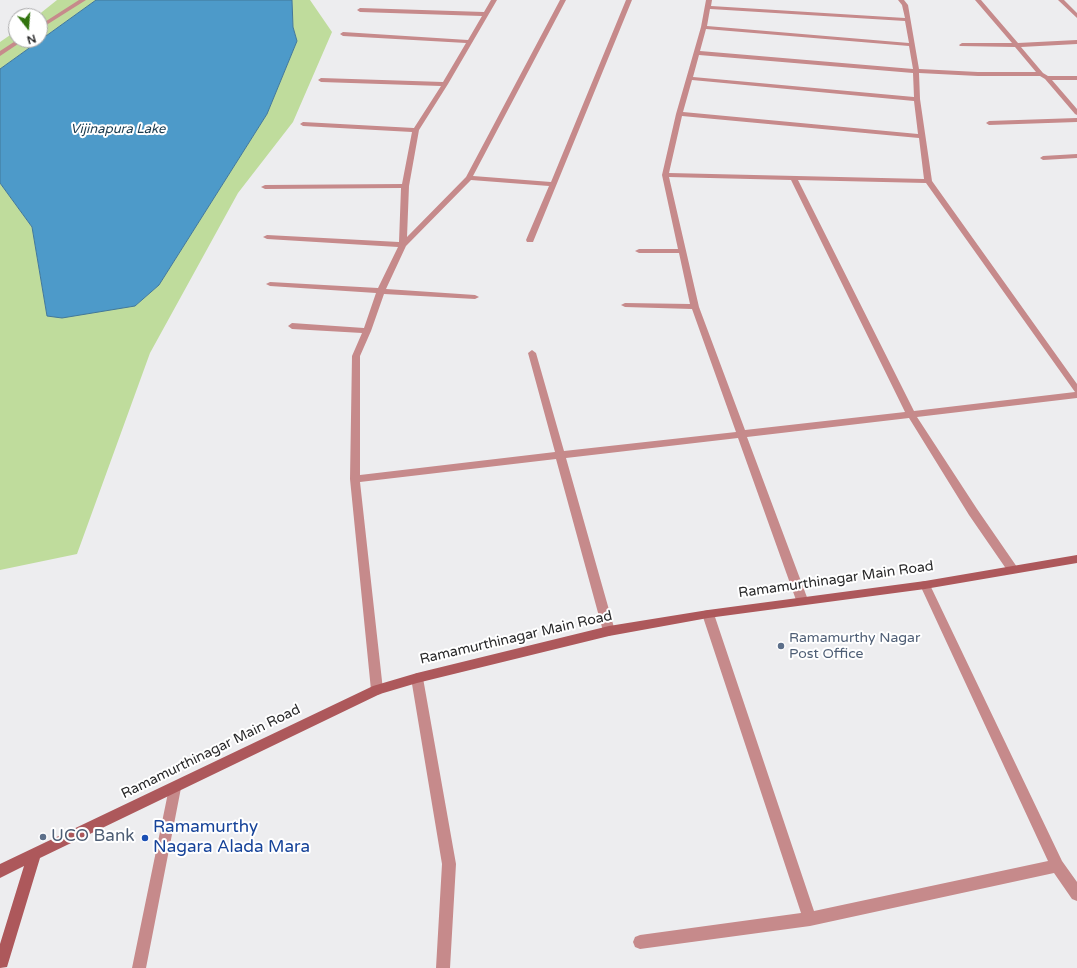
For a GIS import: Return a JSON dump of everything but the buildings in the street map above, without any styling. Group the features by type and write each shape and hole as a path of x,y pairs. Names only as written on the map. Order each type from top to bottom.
{"main road":[{"name":"Ramamurthinagar Main Road","path":"0,870 175,788 377,690 418,678 609,631 708,614 802,600 925,585 1076,561"},
{"path":"0,967 35,854"}],"street":[{"path":"48,23 82,0"},
{"path":"403,245 405,186 416,130 445,84 494,0"},
{"path":"377,690 355,479 356,356 367,331 381,291 403,245 469,178 563,0"},
{"path":"530,240 629,0"},
{"path":"901,0 908,20 916,71 917,99 928,181 1077,390"},
{"path":"978,0 1018,45 1041,74 1047,78 1077,113"},
{"path":"1061,0 1077,16"},
{"path":"802,600 695,307 665,175 679,114 704,27 708,3 908,20"},
{"path":"360,10 486,14"},
{"path":"704,27 912,45"},
{"path":"343,34 470,42"},
{"path":"962,45 1018,45 1077,42"},
{"path":"0,54 9,48"},
{"path":"697,53 916,71 978,74 1041,74"},
{"path":"689,78 917,99"},
{"path":"1047,78 1077,78"},
{"path":"321,80 445,84"},
{"path":"679,114 922,136"},
{"path":"989,122 1077,120"},
{"path":"303,124 416,130"},
{"path":"1043,158 1077,156"},
{"path":"665,175 928,181"},
{"path":"469,178 553,184"},
{"path":"794,178 806,205 911,414 973,512 1013,570"},
{"path":"265,186 405,186"},
{"path":"267,237 403,245"},
{"path":"639,251 682,250"},
{"path":"270,284 475,297"},
{"path":"625,306 695,307"},
{"path":"292,326 367,331"},
{"path":"532,353 609,631"},
{"path":"355,479 1077,395"},
{"path":"925,585 1058,866 1077,894"},
{"path":"708,614 810,919"},
{"path":"418,678 449,864 443,968"},
{"path":"139,968 175,788"},
{"path":"640,942 810,919 1058,866"}],"green space":[{"path":"57,0 96,0 48,34 47,8"},
{"path":"292,0 310,0 332,32 293,122 238,193 150,353 77,554 0,570 0,183 32,227 47,316 135,306 159,285 267,114 297,41 293,27"},
{"path":"8,36 8,48 29,48 0,69 0,42"}],"water":[{"name":"Vijinapura Lake","path":"96,0 292,0 293,27 297,41 267,114 159,285 135,306 62,318 47,316 32,227 0,183 0,69 29,48 48,48 48,34"}],"place":[{"name":"Ramamurthy Nagar Post Office","path":"781,646"},
{"name":"UCO Bank","path":"43,837"},
{"name":"Ramamurthy Nagara Alada Mara","path":"145,838"}]}
